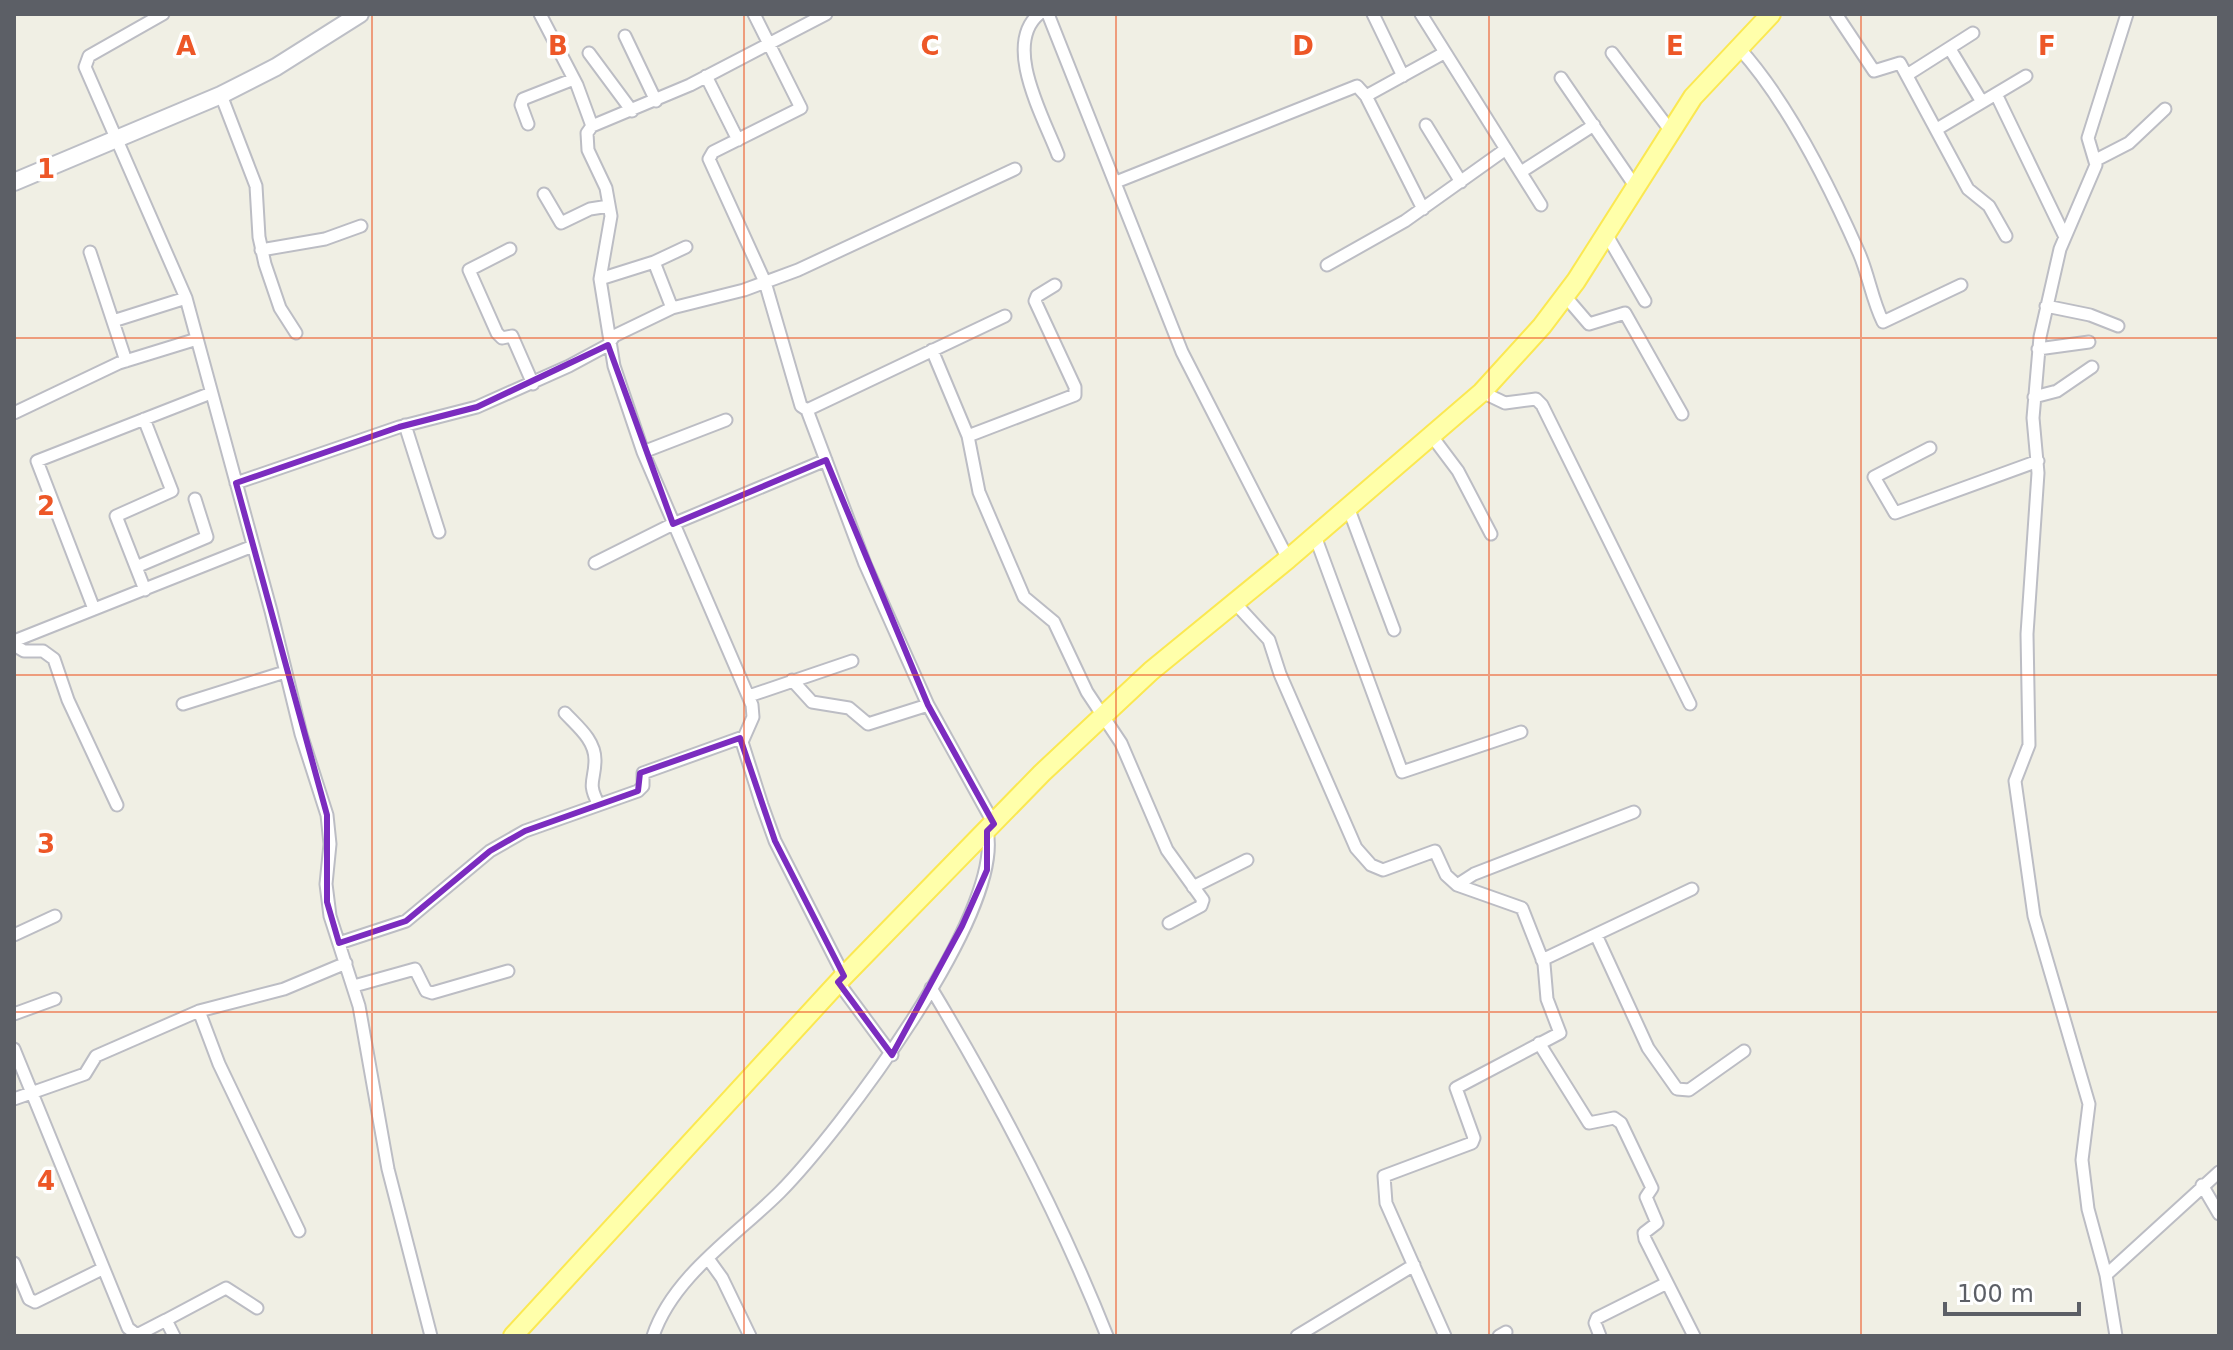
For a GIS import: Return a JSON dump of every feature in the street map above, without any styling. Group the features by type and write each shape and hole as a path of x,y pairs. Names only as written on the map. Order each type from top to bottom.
{"main road":[{"path":"517,1334 841,979 1103,715 1482,392 1565,296 1693,97 1771,14"}],"street":[{"path":"163,14 86,59 85,67 186,298 285,672 327,815 330,844 327,902 354,986 388,1169 429,1335"},
{"path":"14,182 221,95 276,67 360,14"},
{"path":"653,1336 676,1293 782,1189 892,1055 931,988 987,870 990,847 990,828 928,705 865,564 807,410 801,406 765,282 709,159 713,152 801,108 754,14"},
{"path":"826,14 656,101 592,126 587,133 588,150 606,188 609,206 600,279 608,345 643,452 749,696 753,717 743,737 743,747 775,841 841,979 892,1055"},
{"path":"1039,14 1031,21 1021,50 1058,155"},
{"path":"1048,14 1182,352 1288,559"},
{"path":"1373,14 1403,76"},
{"path":"1421,14 1541,205"},
{"path":"1836,14 1874,71 1897,62 1907,75 1968,189 1989,206 2006,236"},
{"path":"2096,160 2088,138 2127,14"},
{"path":"545,16 592,126"},
{"path":"1907,75 1973,33"},
{"path":"625,36 656,101"},
{"path":"1739,48 1768,85 1826,184 1862,260 1868,286 1883,322 1961,285"},
{"path":"1950,49 1982,102"},
{"path":"589,53 632,111"},
{"path":"1366,96 1444,53"},
{"path":"1612,53 1670,130"},
{"path":"706,76 738,140"},
{"path":"1937,129 2026,76"},
{"path":"1561,78 1635,186"},
{"path":"528,124 521,105 523,99 574,79"},
{"path":"1116,182 1357,86 1366,96 1423,209"},
{"path":"1996,94 2065,237"},
{"path":"221,95 256,186 261,250 280,308 296,333"},
{"path":"2116,1336 2106,1275 2088,1209 2082,1160 2089,1104 2034,916 2015,781 2029,745 2027,634 2038,461 2034,397 2046,306 2065,237 2096,160 2129,143 2165,109"},
{"path":"1426,125 1461,182"},
{"path":"1521,172 1594,125"},
{"path":"1327,265 1423,209 1506,149"},
{"path":"236,483 405,425 477,407 533,384 608,345 614,336 672,308 765,282 852,246 1015,169"},
{"path":"544,194 559,223 590,209 609,206"},
{"path":"261,250 325,239 361,226"},
{"path":"1605,232 1645,301"},
{"path":"600,279 654,262 686,247"},
{"path":"510,249 469,270 497,333 502,338 512,336 533,384"},
{"path":"90,252 126,361"},
{"path":"654,262 672,308"},
{"path":"968,436 1075,395 1075,387 1035,301 1037,296 1055,285"},
{"path":"1565,296 1589,324 1620,314 1627,315 1682,414"},
{"path":"113,321 186,298"},
{"path":"2046,306 2090,315 2118,326"},
{"path":"807,410 1005,316"},
{"path":"14,413 126,361 197,339"},
{"path":"2038,349 2089,342"},
{"path":"932,350 968,436 979,492 1024,597 1054,622 1087,692 1121,743 1167,850 1203,903 1169,923"},
{"path":"2034,397 2057,391 2092,367"},
{"path":"1482,392 1505,403 1536,399 1542,405 1690,704"},
{"path":"94,609 37,461 211,393"},
{"path":"144,419 172,491 116,513 145,590"},
{"path":"643,452 726,420"},
{"path":"405,425 439,532"},
{"path":"1431,435 1458,471 1491,534"},
{"path":"1930,448 1874,477 1895,513 2038,461"},
{"path":"595,563 673,524 826,460"},
{"path":"136,567 207,537 195,499"},
{"path":"1348,507 1394,630"},
{"path":"1315,536 1402,772 1521,732"},
{"path":"117,805 68,700 54,659 43,651 24,651 14,643 253,546"},
{"path":"1235,603 1273,647 1280,674 1356,848 1371,865 1383,870 1435,851 1446,875 1457,885 1522,908 1542,960 1547,999 1561,1030 1456,1088 1474,1138 1472,1143 1384,1176 1384,1197 1445,1336"},
{"path":"749,696 852,661"},
{"path":"183,704 285,672"},
{"path":"792,680 812,702 849,708 868,724 928,705"},
{"path":"565,713 585,733 592,746 595,759 590,784 598,803"},
{"path":"339,943 400,924 503,843 553,818 638,791 643,786 641,776 646,771 743,737"},
{"path":"1457,885 1474,874 1634,812"},
{"path":"1193,887 1247,860"},
{"path":"1542,960 1597,937 1692,889"},
{"path":"14,935 55,916"},
{"path":"1597,937 1648,1048 1677,1089 1689,1090 1744,1051"},
{"path":"14,1099 85,1074 96,1056 199,1011 284,989 346,963"},
{"path":"354,986 415,969 426,991 432,993 508,971"},
{"path":"931,988 1028,1161 1086,1282 1107,1336"},
{"path":"14,1014 55,999"},
{"path":"199,1011 219,1064 299,1231"},
{"path":"1539,1043 1589,1123 1614,1118 1621,1123 1652,1188 1646,1197 1657,1223 1644,1236 1694,1336"},
{"path":"14,1049 130,1332 141,1334 226,1288 257,1308"},
{"path":"2106,1275 2219,1172"},
{"path":"2202,1185 2219,1214"},
{"path":"709,1260 722,1278 750,1336"},
{"path":"14,1263 29,1299 35,1302 102,1269"},
{"path":"1297,1336 1414,1265"},
{"path":"1600,1336 1595,1323 1597,1318 1667,1283"},
{"path":"166,1320 174,1336"}],"highlighted area":[{"path":"608,345 673,524 826,460 928,705 994,824 987,831 987,870 962,926 892,1055 838,982 844,976 775,841 740,738 640,773 638,791 525,831 490,851 406,921 339,943 327,902 327,815 236,483 399,427 477,407"}]}
